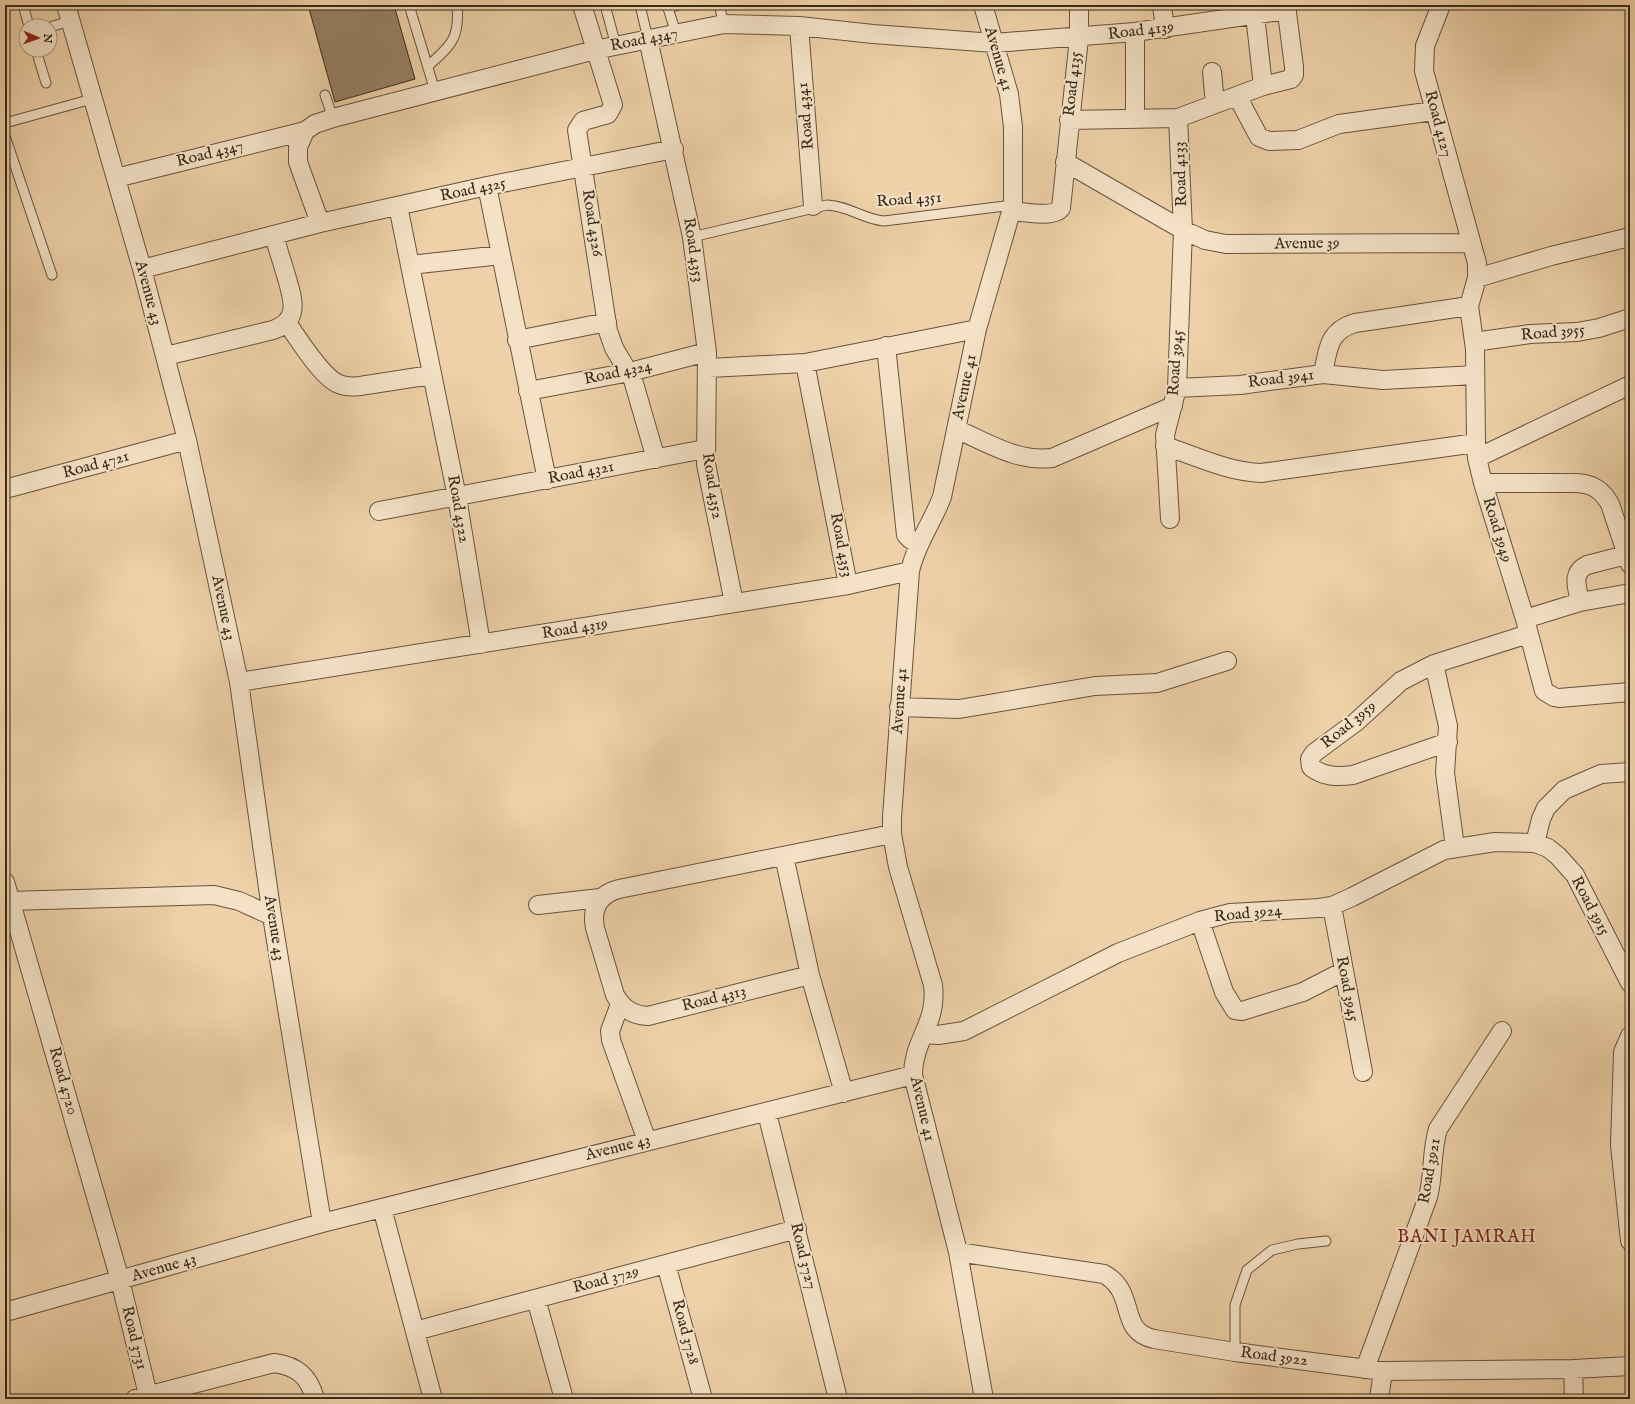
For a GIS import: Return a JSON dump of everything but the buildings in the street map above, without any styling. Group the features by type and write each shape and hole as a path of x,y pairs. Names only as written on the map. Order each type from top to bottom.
{"street":[{"name":"Road 4326","path":"582,5 613,105 608,114 583,121 578,126 607,322 614,348 630,372 636,388 656,459"},
{"name":"Avenue 41","path":"983,5 1005,78 1011,110 1013,208 977,329 942,497 932,519 919,541 910,571 892,806 892,834 898,867 933,985 935,998 934,1010 916,1051 913,1063 913,1075 958,1252 984,1399"},
{"name":"Road 4135","path":"1065,162 1079,38 1079,5"},
{"path":"1162,5 1165,29"},
{"name":"Road 4127","path":"1440,5 1425,46 1424,71 1471,243"},
{"name":"Road 4139","path":"994,43 1079,38 1165,29 1255,15 1286,7"},
{"name":"Road 4133","path":"1069,120 1178,118 1263,86 1291,79 1294,75 1286,7"},
{"name":"Avenue 43","path":"68,13 166,356 187,440 239,682 272,916 322,1223"},
{"path":"1255,15 1263,86"},
{"name":"Road 4347","path":"116,178 305,131 315,124 333,118 595,50 724,24 799,26 873,34 994,43"},
{"name":"Road 4341","path":"799,26 814,206"},
{"path":"1135,32 1135,118"},
{"name":"Road 4353","path":"648,39 674,148 692,237 708,360"},
{"path":"1212,72 1215,104"},
{"path":"1237,96 1259,137 1269,141 1298,140 1339,124 1434,111"},
{"name":"Road 4133","path":"1178,118 1183,230"},
{"path":"305,131 298,147 298,162 320,223"},
{"name":"Road 4325","path":"142,269 320,223 487,186 674,148"},
{"path":"1013,208 1051,214 1058,211 1061,208 1065,162"},
{"name":"Avenue 39","path":"1065,162 1183,230 1205,240 1226,244 1471,243"},
{"path":"487,186 546,480"},
{"name":"Road 4322","path":"398,206 457,497 481,644"},
{"name":"Road 3945","path":"1170,519 1165,446 1166,424 1173,406 1177,388 1183,230"},
{"path":"166,356 273,330 287,323 291,317 293,302 274,236"},
{"path":"1471,243 1478,263 1477,278 1551,256 1630,237"},
{"path":"410,265 501,255"},
{"name":"Road 3949","path":"1477,278 1469,306 1474,342 1476,450 1483,483 1527,626 1542,686 1549,695 1559,698 1630,692"},
{"name":"Road 3941","path":"1177,388 1240,384 1323,374 1330,342 1336,333 1345,326 1355,323 1469,306"},
{"name":"Road 3955","path":"1474,342 1530,334 1576,332 1599,328 1630,318"},
{"path":"517,340 607,322"},
{"path":"287,323 328,377 337,384 348,387 360,386 432,375"},
{"path":"708,360 805,363 977,329"},
{"path":"886,346 906,535 911,540 919,541"},
{"name":"Road 4324","path":"528,391 630,372 708,360"},
{"name":"Road 4352","path":"708,360 705,449 707,472 734,603"},
{"name":"Road 4353","path":"805,363 848,585"},
{"path":"1323,374 1383,380 1475,375"},
{"path":"1165,446 1226,467 1247,472 1261,473 1476,450 1630,385"},
{"path":"956,429 1009,453 1023,458 1038,460 1052,458 1173,406"},
{"name":"Road 4721","path":"5,489 187,440"},
{"name":"Road 4321","path":"378,511 705,449"},
{"path":"1483,483 1577,482 1597,488 1605,495 1610,504 1629,558 1581,568 1577,572 1576,584 1580,602"},
{"name":"Road 4319","path":"239,682 848,585 910,571"},
{"name":"Road 3959","path":"1448,742 1353,775 1337,777 1319,773 1311,767 1310,759 1314,753 1356,722 1401,681 1434,664 1527,626 1580,602 1630,593"},
{"path":"899,707 959,709 1095,686 1157,683 1227,661"},
{"path":"1434,664 1448,726 1448,742 1445,762 1446,783 1455,847"},
{"path":"1535,843 1541,819 1546,808 1564,790 1601,774 1630,772"},
{"path":"538,905 600,898 609,892 619,889 892,834"},
{"name":"Road 3924","path":"924,1034 938,1035 964,1031 1118,953 1200,921 1230,913 1332,906 1352,897 1432,854 1455,847 1495,842 1535,843"},
{"name":"Road 3915","path":"1535,843 1548,848 1558,856 1575,875 1630,983"},
{"path":"784,856 810,975 844,1093"},
{"name":"Road 4720","path":"5,882 120,1280"},
{"path":"10,901 214,895 239,901 272,916"},
{"path":"600,898 595,907 593,917 615,995 620,1004 610,1031 611,1040 647,1141"},
{"name":"Road 3945","path":"1332,906 1363,1072"},
{"path":"1200,921 1224,992 1235,1010 1242,1011 1303,992 1344,971"},
{"name":"Road 4313","path":"620,1004 628,1011 638,1015 648,1016 810,975"},
{"name":"Road 3921","path":"1365,1369 1428,1197 1431,1185 1435,1143 1438,1129 1502,1031"},
{"path":"1630,1036 1623,1052 1620,1145 1630,1241"},
{"name":"Avenue 43","path":"5,1312 322,1223 647,1141 767,1113 913,1075"},
{"name":"Road 3727","path":"767,1113 838,1399"},
{"path":"382,1208 433,1399"},
{"name":"Road 3729","path":"415,1331 796,1229"},
{"name":"Road 3922","path":"958,1252 1104,1274 1113,1279 1120,1286 1133,1327 1146,1338 1235,1352 1383,1371 1573,1369 1630,1366"},
{"name":"Road 3728","path":"666,1264 703,1399"},
{"name":"Road 3731","path":"120,1280 144,1398 274,1363 288,1365 299,1372 308,1381 315,1399"},
{"path":"536,1299 564,1399"},
{"path":"1573,1369 1574,1399"},
{"path":"1379,1399 1383,1371"}],"lane":[{"path":"23,5 27,18"},
{"path":"410,5 435,91"},
{"path":"428,66 451,45 455,33 457,5"},
{"path":"605,5 616,46"},
{"path":"640,5 648,39"},
{"path":"676,33 668,7 679,5"},
{"path":"719,5 724,24"},
{"path":"58,21 68,13"},
{"path":"38,58 46,83"},
{"path":"325,95 333,118"},
{"path":"5,123 92,99"},
{"path":"5,136 52,275"},
{"name":"Road 4351","path":"692,237 814,206 838,205 848,208 868,218 884,221 1013,208"},
{"path":"1235,1352 1235,1305 1247,1270 1272,1250 1298,1244 1326,1242"}],"district":[{"name":"BANI JAMRAH","path":"1467,1237"}]}
